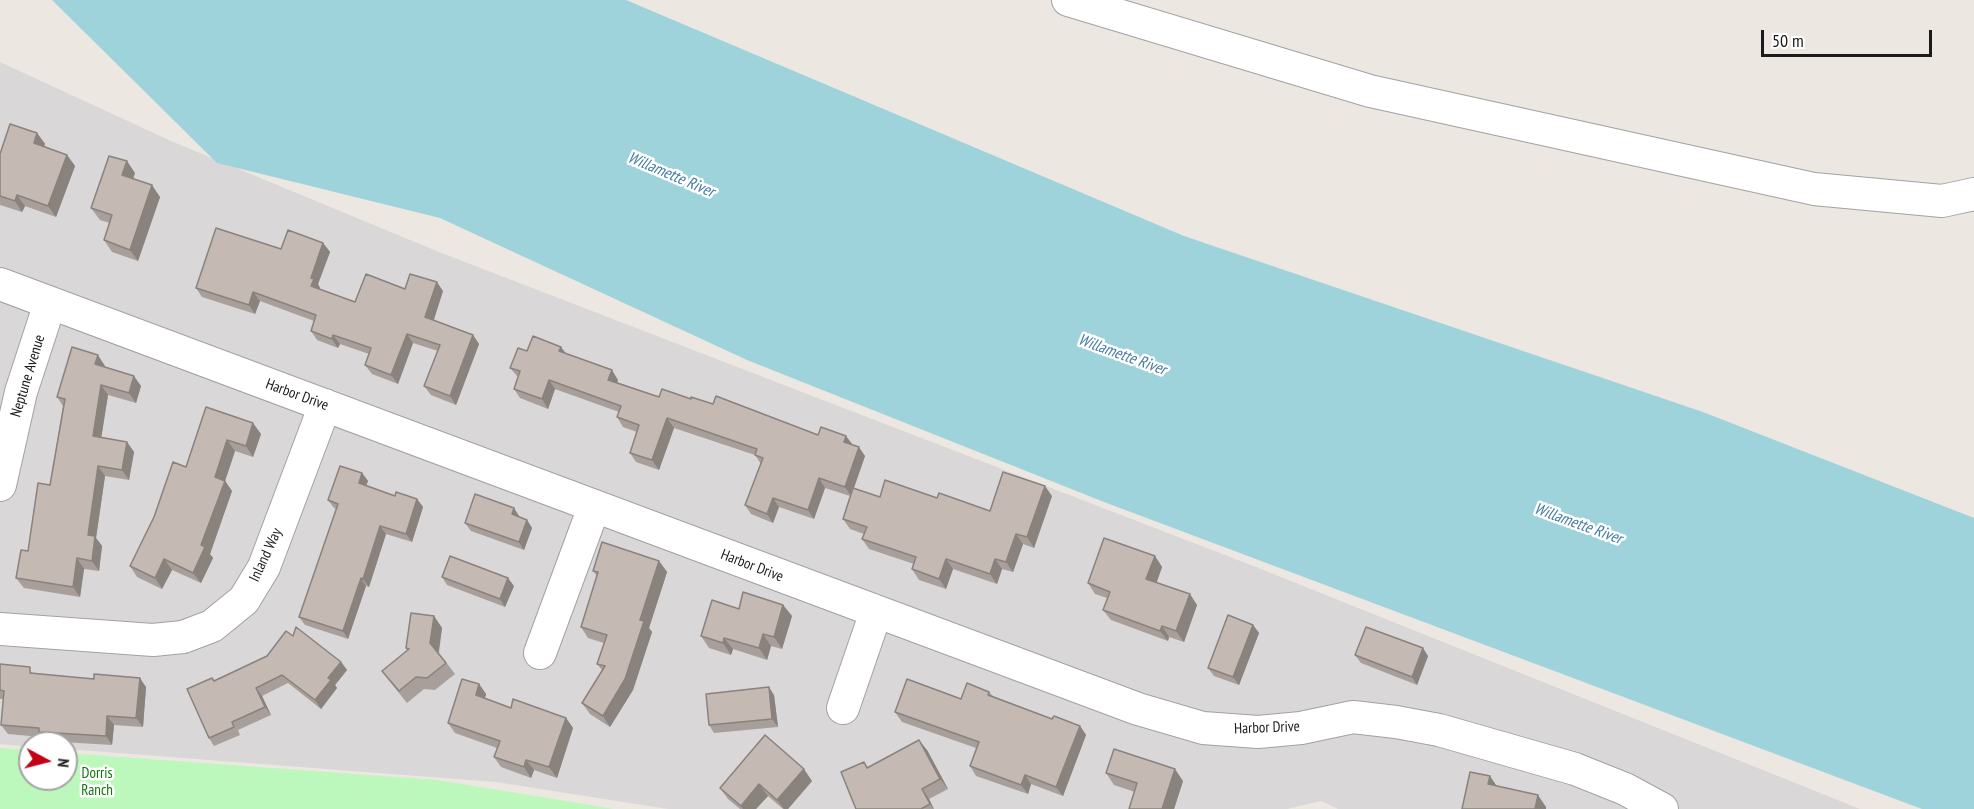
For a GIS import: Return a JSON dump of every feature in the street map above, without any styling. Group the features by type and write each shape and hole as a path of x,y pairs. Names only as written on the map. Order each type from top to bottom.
{"street":[{"path":"1068,0 1370,91 1814,189 1942,201 1974,194"},
{"name":"Harbor Drive","path":"0,284 1138,709 1203,728 1258,732 1302,728 1353,717 1439,730 1575,769 1625,789 1662,809"},
{"name":"Neptune Avenue","path":"0,484 21,392 50,303"},
{"name":"Inland Way","path":"0,629 153,640 183,637 212,626 244,600 264,567 325,405"},
{"path":"540,652 594,507"},
{"path":"843,708 876,612"}],"shaded area":[{"path":"0,62 171,141 439,252 1256,567 1860,809 1338,809 1321,801 1287,809 668,809 496,782 78,750 78,731 18,731 18,746 0,744"}],"green space":[{"name":"Dorris Ranch","path":"0,748 18,749 18,791 78,791 78,754 437,780 614,809 0,809"}],"water":[{"name":"Willamette River","path":"52,0 626,0 1184,236 1703,412 1974,518 1974,809 1922,809 1104,502 747,360 440,218 217,163"}],"building":[{"path":"10,124 37,133 34,143 67,155 48,206 17,195 15,201 0,196 0,154"},
{"path":"109,156 127,161 122,175 152,185 130,250 104,240 112,215 91,208"},
{"path":"216,228 281,249 288,230 323,243 311,278 314,279 311,286 355,302 366,274 405,289 410,274 437,282 425,317 473,335 450,396 424,386 440,345 407,334 391,375 365,365 371,348 333,335 332,339 311,331 316,315 253,292 249,305 196,288"},
{"path":"533,336 561,347 559,351 612,370 608,380 659,397 662,389 713,404 716,396 818,435 821,427 846,436 844,442 859,447 845,487 819,478 808,510 773,498 767,514 745,505 763,458 755,455 757,449 667,418 652,460 630,453 639,425 617,417 621,406 549,380 542,399 514,389 520,371 510,368 518,348 527,351"},
{"path":"72,347 98,355 95,364 134,376 129,393 101,385 93,436 127,442 122,470 98,466 88,535 95,536 92,561 77,558 73,587 16,578 21,550 28,551 38,483 50,485 65,399 57,397"},
{"path":"206,407 253,423 246,446 227,440 215,477 225,481 201,545 205,547 193,573 164,559 155,578 130,566 154,517 173,462 186,467"},
{"path":"340,466 362,473 359,483 395,496 396,492 417,499 406,534 380,526 343,631 299,617 338,504 328,500"},
{"path":"1003,472 1045,486 1027,537 1016,534 1006,562 995,559 990,574 946,559 939,579 912,569 916,557 862,539 867,527 843,519 853,488 880,497 885,480 937,498 939,493 990,511"},
{"path":"475,494 514,508 512,514 527,520 519,542 465,523"},
{"path":"1104,538 1155,556 1146,579 1190,594 1176,631 1162,626 1160,631 1103,610 1110,592 1088,583"},
{"path":"602,542 659,561 640,620 644,621 625,679 603,716 582,703 605,666 597,664 607,635 581,627 598,572 593,571"},
{"path":"450,556 508,578 500,599 442,577"},
{"path":"743,592 783,605 774,637 763,634 759,648 724,638 723,643 701,636 712,600 739,609"},
{"path":"411,613 434,616 430,643 446,663 427,678 416,677 399,691 382,671 409,649 406,648"},
{"path":"1228,615 1253,625 1233,677 1208,668"},
{"path":"296,627 341,662 328,678 331,680 315,700 282,675 256,688 265,707 232,722 234,727 209,738 187,689 212,678 214,681 267,656 286,631 293,636"},
{"path":"1366,627 1423,648 1412,677 1355,655"},
{"path":"0,664 30,667 30,673 94,679 94,674 140,678 136,718 107,716 106,736 78,734 78,731 39,731 39,728 1,725 4,691 0,690"},
{"path":"462,679 479,684 476,695 511,708 513,699 566,718 549,767 526,760 524,767 494,757 500,741 448,723"},
{"path":"907,679 961,699 967,683 989,692 988,695 1052,719 1054,716 1080,726 1056,787 1025,775 1021,785 970,766 979,742 895,712"},
{"path":"769,687 772,719 709,725 706,694"},
{"path":"765,735 804,769 777,800 759,784 741,806 720,788"},
{"path":"919,740 940,779 922,789 930,804 921,809 856,809 841,772 864,762 867,768"},
{"path":"1114,749 1175,769 1162,809 1129,809 1137,783 1106,773"},
{"path":"1470,772 1490,776 1488,784 1538,795 1535,809 1462,809"}]}
